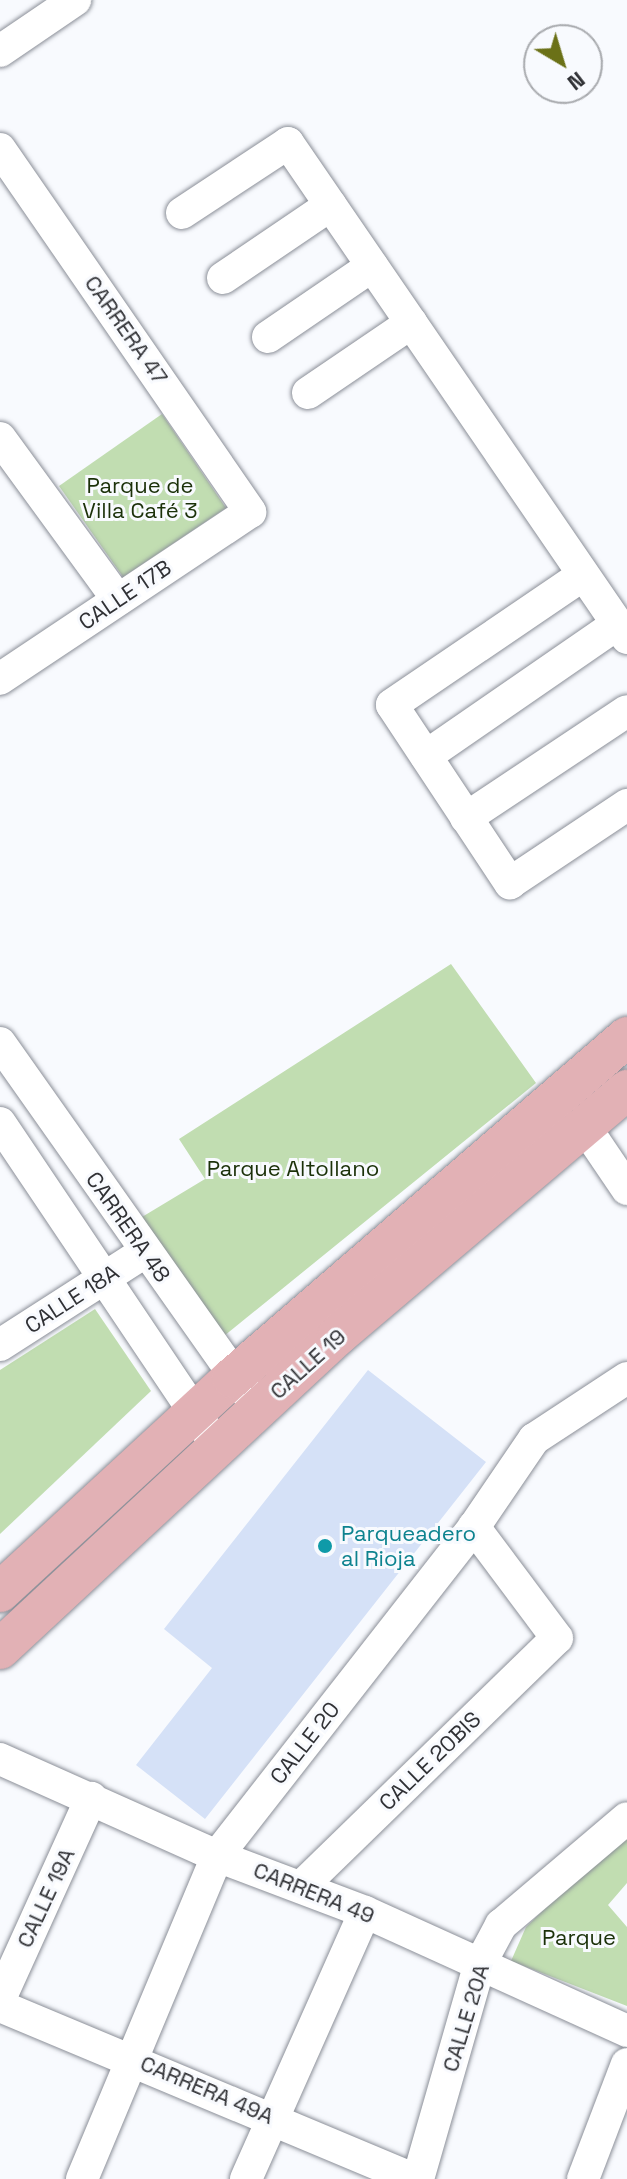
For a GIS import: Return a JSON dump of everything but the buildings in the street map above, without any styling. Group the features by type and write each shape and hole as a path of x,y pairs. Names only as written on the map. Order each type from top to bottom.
{"main road":[{"name":"CALLE 19","path":"0,1592 232,1378 627,1037"},
{"name":"CALLE 19","path":"0,1649 261,1407 627,1090"}],"street":[{"path":"0,51 75,0"},
{"path":"182,213 288,143 622,631 426,756"},
{"name":"CARRERA 47","path":"0,149 250,512"},
{"path":"223,278 331,205"},
{"path":"268,337 372,266"},
{"path":"308,393 411,323"},
{"path":"6,458 118,600"},
{"name":"CALLE 17B","path":"0,679 250,512"},
{"path":"583,575 392,705 510,883 627,805"},
{"path":"466,818 627,711"},
{"name":"CARRERA 48","path":"0,1043 232,1378 261,1407"},
{"path":"0,1123 192,1414 218,1446"},
{"path":"585,1127 627,1189"},
{"name":"CALLE 18A","path":"0,1345 145,1252"},
{"name":"CALLE 20","path":"82,2179 136,2060 217,1856 474,1527 534,1439 627,1378"},
{"name":"CALLE 20BIS","path":"303,1885 557,1638 474,1527"},
{"name":"CARRERA 49","path":"0,1759 217,1856 303,1885 627,2031"},
{"name":"CALLE 19A","path":"0,1999 91,1798"},
{"name":"CALLE 20A","path":"415,2179 479,1966 501,1925 627,1818"},
{"path":"246,2179 365,1912"},
{"name":"CARRERA 49A","path":"0,2006 136,2060 415,2179"},
{"path":"583,2179 627,2064"}],"green space":[{"name":"Parque de Villa Café 3","path":"162,414 226,508 123,577 59,486"},
{"name":"Parque Altollano","path":"451,964 536,1083 224,1336 137,1220 205,1179 179,1139"},
{"path":"95,1309 151,1391 0,1534 0,1370"},
{"name":"Parque","path":"627,1829 627,1883 608,1905 627,1927 627,2006 511,1961 526,1927"}],"place":[{"name":"Parqueadero al Rioja","path":"325,1546"}]}
